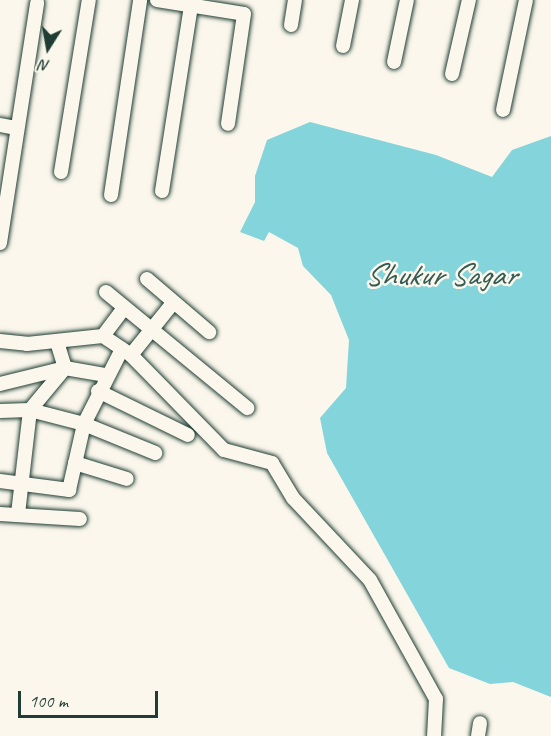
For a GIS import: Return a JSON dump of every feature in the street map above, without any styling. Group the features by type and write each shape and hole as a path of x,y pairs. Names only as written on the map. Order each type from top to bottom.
{"street":[{"path":"62,172 89,0"},
{"path":"111,195 140,0"},
{"path":"157,0 234,6 244,14 228,124"},
{"path":"291,25 295,0"},
{"path":"343,46 352,0"},
{"path":"394,62 407,0"},
{"path":"452,74 469,0"},
{"path":"503,110 526,0"},
{"path":"0,243 15,128 37,3"},
{"path":"162,191 184,3"},
{"path":"0,125 15,128"},
{"path":"147,279 209,332"},
{"path":"106,292 247,408"},
{"path":"0,481 19,486 69,490 84,424 104,375 152,328 173,303"},
{"path":"103,336 124,308"},
{"path":"0,340 57,341 103,336 126,352 224,450 272,464 293,498 362,568 436,699 434,736"},
{"path":"57,341 66,368"},
{"path":"0,384 66,368 104,375"},
{"path":"18,514 19,486 30,410 66,368"},
{"path":"98,391 188,435"},
{"path":"0,411 30,410 84,424 155,453"},
{"path":"75,463 127,479"},
{"path":"0,514 80,519"}],"water":[{"name":"Shukur Sagar","path":"310,122 436,155 492,177 512,150 551,136 551,697 513,682 490,684 449,668 327,453 320,418 346,388 349,340 331,295 303,266 298,248 269,232 264,241 240,232 255,202 255,176 267,140"}]}
